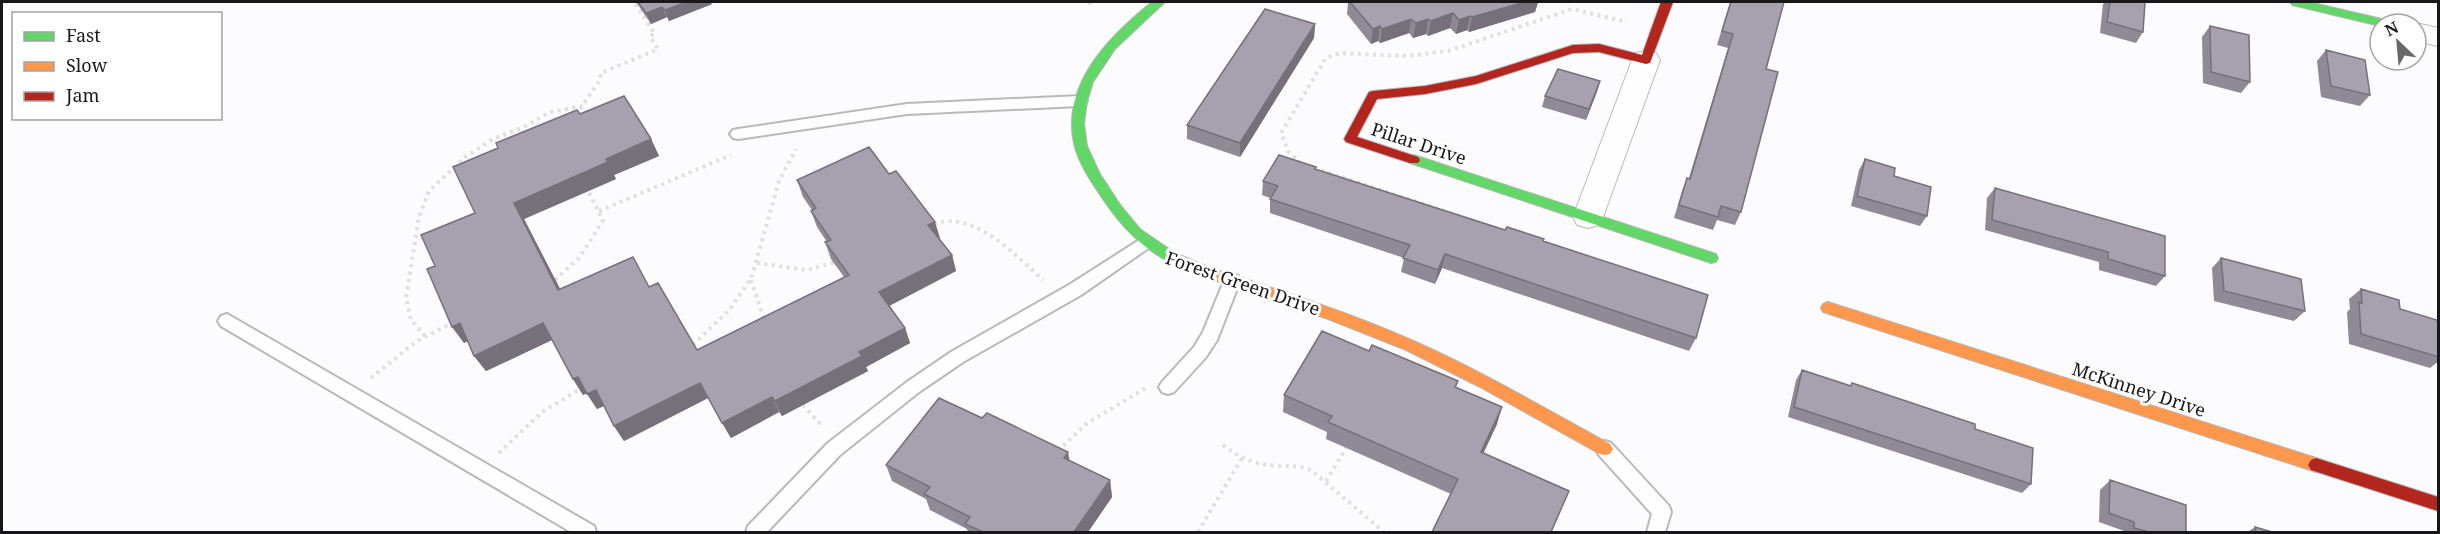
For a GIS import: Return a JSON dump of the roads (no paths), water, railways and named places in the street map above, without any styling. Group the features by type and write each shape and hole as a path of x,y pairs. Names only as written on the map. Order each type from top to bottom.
{"street":[{"name":"Forest Green Drive","path":"1159,2 1114,41 1098,61 1089,75 1080,101 1079,136 1088,164 1110,199 1144,243 1179,263 1333,314 1442,360 1605,448"},
{"path":"1588,217 1667,2"},
{"path":"2296,2 2368,20"},
{"name":"Pillar Drive","path":"1646,60 1604,49 1582,48 1557,54 1475,82 1422,91 1373,95 1350,139 1711,258"},
{"name":"McKinney Drive","path":"1828,308 2439,504"}],"lane":[{"path":"738,134 924,108 1080,101"},
{"path":"755,532 834,449 873,416 957,357 1061,298 1144,243"},
{"path":"1160,386 1200,352 1212,334 1232,281"},
{"path":"226,321 587,532"},
{"path":"1605,448 1662,512 1656,532"}]}
